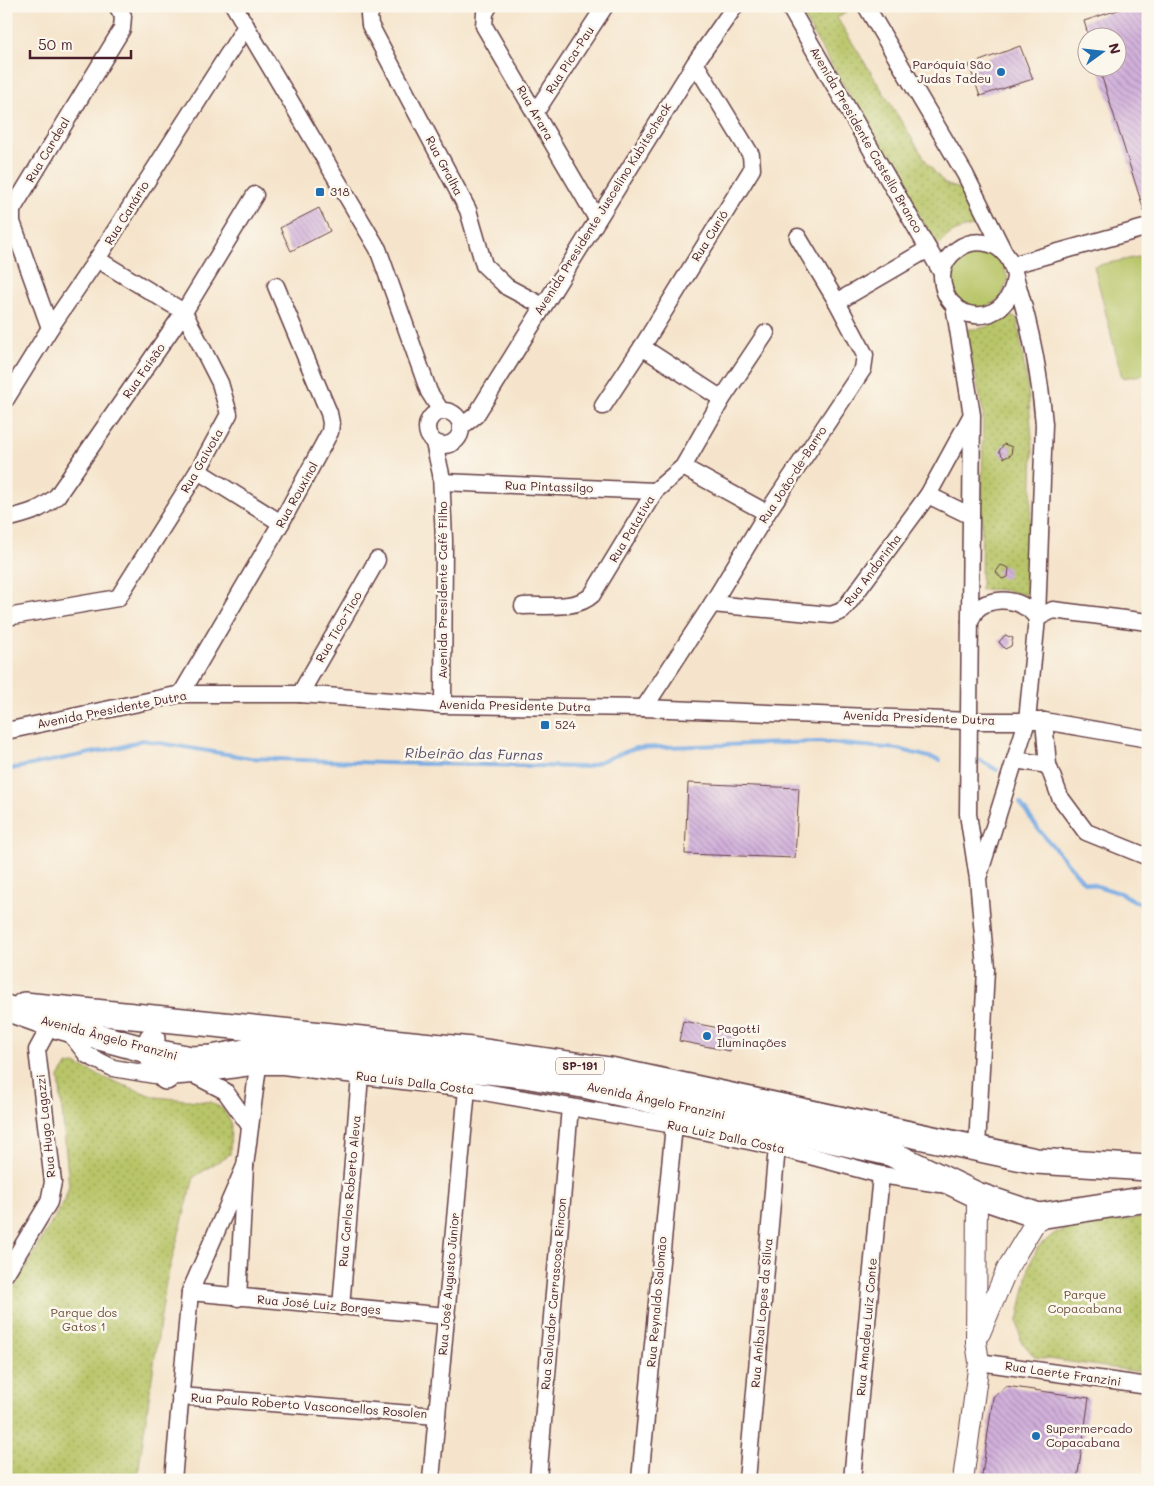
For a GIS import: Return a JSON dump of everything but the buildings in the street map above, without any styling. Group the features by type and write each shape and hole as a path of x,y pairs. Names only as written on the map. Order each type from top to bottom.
{"main road":[{"name":"Avenida Ângelo Franzini","path":"6,1004 150,1050 191,1059 211,1058 276,1048 524,1075 588,1086 890,1153 971,1192 1039,1216 1148,1199"},
{"name":"Avenida Ângelo Franzini","path":"6,1008 62,1021 170,1020 472,1050 610,1070 1036,1162 1148,1168"},
{"path":"166,1077 156,1064 150,1050 153,1034 170,1020"}],"street":[{"name":"Rua Cardeal","path":"50,328 12,222 12,210 122,29 122,16 117,6"},
{"path":"234,6 378,249 430,392 446,412 458,418 461,427 458,438 444,446 434,443 427,433 430,392"},
{"name":"Rua Gralha","path":"374,6 369,15 370,25 468,210 484,265 507,287 543,306"},
{"name":"Rua Arara","path":"490,6 485,13 484,26 597,219"},
{"name":"Rua Pica-Pau","path":"535,113 605,6"},
{"name":"Avenida Presidente Juscelino Kubitscheck","path":"461,427 476,415 695,63 735,6"},
{"name":"Avenida Presidente Castello Branco","path":"789,6 942,273"},
{"path":"866,6 965,174 1011,265 1026,312 1042,397 1044,424 1037,618 1027,721 978,880"},
{"name":"Rua Canário","path":"6,399 246,26"},
{"name":"Rua Curió","path":"603,406 642,347 752,169 751,154 695,63"},
{"name":"Rua Faisão","path":"6,519 33,512 46,506 57,496 184,312 255,194"},
{"path":"1011,265 1148,227"},
{"name":"Rua João-de-Barro","path":"644,708 712,604 767,514 863,369 865,355 837,302 798,237"},
{"path":"973,242 996,246 1011,265 1013,289 1008,300 999,309 988,314 975,315 963,312 946,296 942,285 942,273 952,253 962,246 973,242"},
{"path":"837,302 928,250"},
{"path":"97,259 184,312"},
{"name":"Rua Rouxinol","path":"182,694 281,523 330,432 329,413 276,286"},
{"path":"954,305 972,415 968,814 978,880 986,970 977,1148"},
{"name":"Rua Gaivota","path":"13,616 118,598 198,471 228,414 220,383 184,312"},
{"name":"Rua Patativa","path":"523,606 576,604 586,601 592,595 655,491 683,467 722,399 766,333"},
{"path":"642,347 722,399"},
{"path":"426,427 431,417 446,412 476,415"},
{"name":"Rua Andorinha","path":"712,604 830,615 842,611 928,495 972,415"},
{"name":"Avenida Presidente Café Filho","path":"441,478 454,442"},
{"name":"Avenida Presidente Café Filho","path":"434,443 441,478 444,540 443,705"},
{"path":"683,467 767,514"},
{"path":"198,471 281,523"},
{"name":"Rua Pintassilgo","path":"441,478 655,491"},
{"path":"928,495 971,516"},
{"name":"Rua Tico-Tico","path":"300,694 378,560"},
{"path":"970,621 976,611 987,604 999,601 1012,601 1027,608 1037,618"},
{"path":"1037,618 1053,610 1148,622"},
{"name":"Avenida Presidente Dutra","path":"6,732 182,694 300,694 443,705 644,708 969,721 1044,721 1148,739"},
{"path":"1044,721 1048,765 1060,797 1086,832 1148,857"},
{"path":"1015,760 1048,765"},
{"path":"968,814 996,818"},
{"name":"Rua Luis Dalla Costa","path":"62,1021 87,1055 113,1068 166,1077 258,1066 283,1066 466,1089 570,1107"},
{"name":"Rua Hugo Lagazzi","path":"6,1273 49,1202 53,1182 37,1050 62,1021"},
{"path":"238,1298 245,1166 258,1066"},
{"path":"194,1075 225,1091 250,1126"},
{"name":"Rua Carlos Roberto Aleva","path":"340,1307 360,1076"},
{"name":"Rua José Augusto Júnior","path":"431,1480 466,1089"},
{"name":"Rua Luiz Dalla Costa","path":"570,1107 674,1125 777,1147 881,1175 971,1192"},
{"name":"Rua Salvador Carrascosa Rincon","path":"538,1480 570,1107"},
{"name":"Rua Reynaldo Salomão","path":"640,1480 674,1125"},
{"name":"Rua Aníbal Lopes da Silva","path":"747,1480 777,1147"},
{"path":"172,1480 190,1292 245,1166"},
{"name":"Rua Amadeu Luiz Conte","path":"852,1480 881,1175"},
{"path":"963,1480 979,1362 976,1342 971,1192"},
{"path":"976,1342 1007,1269 1039,1216"},
{"name":"Rua José Luiz Borges","path":"190,1292 238,1298 447,1316"},
{"name":"Rua Laerte Franzini","path":"979,1362 1148,1386"},
{"name":"Rua Paulo Roberto Vasconcellos Rosolen","path":"180,1396 437,1416"}],"green space":[{"path":"811,6 848,6 850,10 837,18 928,164 945,184 960,189 978,225 955,231 938,247 800,11"},
{"path":"984,249 1002,260 1008,280 1000,299 982,309 964,305 951,292 948,274 951,265 964,251"},
{"path":"1148,255 1148,374 1122,378 1094,266"},
{"path":"1008,316 1017,318 1028,390 1033,451 1028,596 1005,590 981,590 983,410 967,339 968,329 979,329 989,326"},
{"name":"Parque dos Gatos 1","path":"75,1064 105,1078 155,1097 210,1102 223,1109 231,1123 230,1154 194,1177 166,1282 137,1480 6,1480 6,1301 65,1199 69,1186 59,1077 67,1065"},
{"name":"Parque Copacabana","path":"1148,1217 1148,1373 1035,1357 1020,1340 1018,1321 1030,1264 1038,1247 1055,1233 1077,1226"}],"waterway":[{"name":"Ribeirão das Furnas","path":"6,770 121,747 142,740 250,758 382,763 586,767 635,748 819,742 898,749 940,760"},
{"name":"Ribeirão das Furnas","path":"980,760 997,770"},
{"name":"Ribeirão das Furnas","path":"1020,803 1039,830 1084,882 1120,893 1148,908"}],"place":[{"name":"Paróquia São Judas Tadeu","path":"1001,72"},
{"name":"318","path":"320,192"},
{"name":"524","path":"545,725"},
{"name":"Pagotti Iluminações","path":"707,1036"},
{"name":"Supermercado Copacabana","path":"1036,1436"}]}
